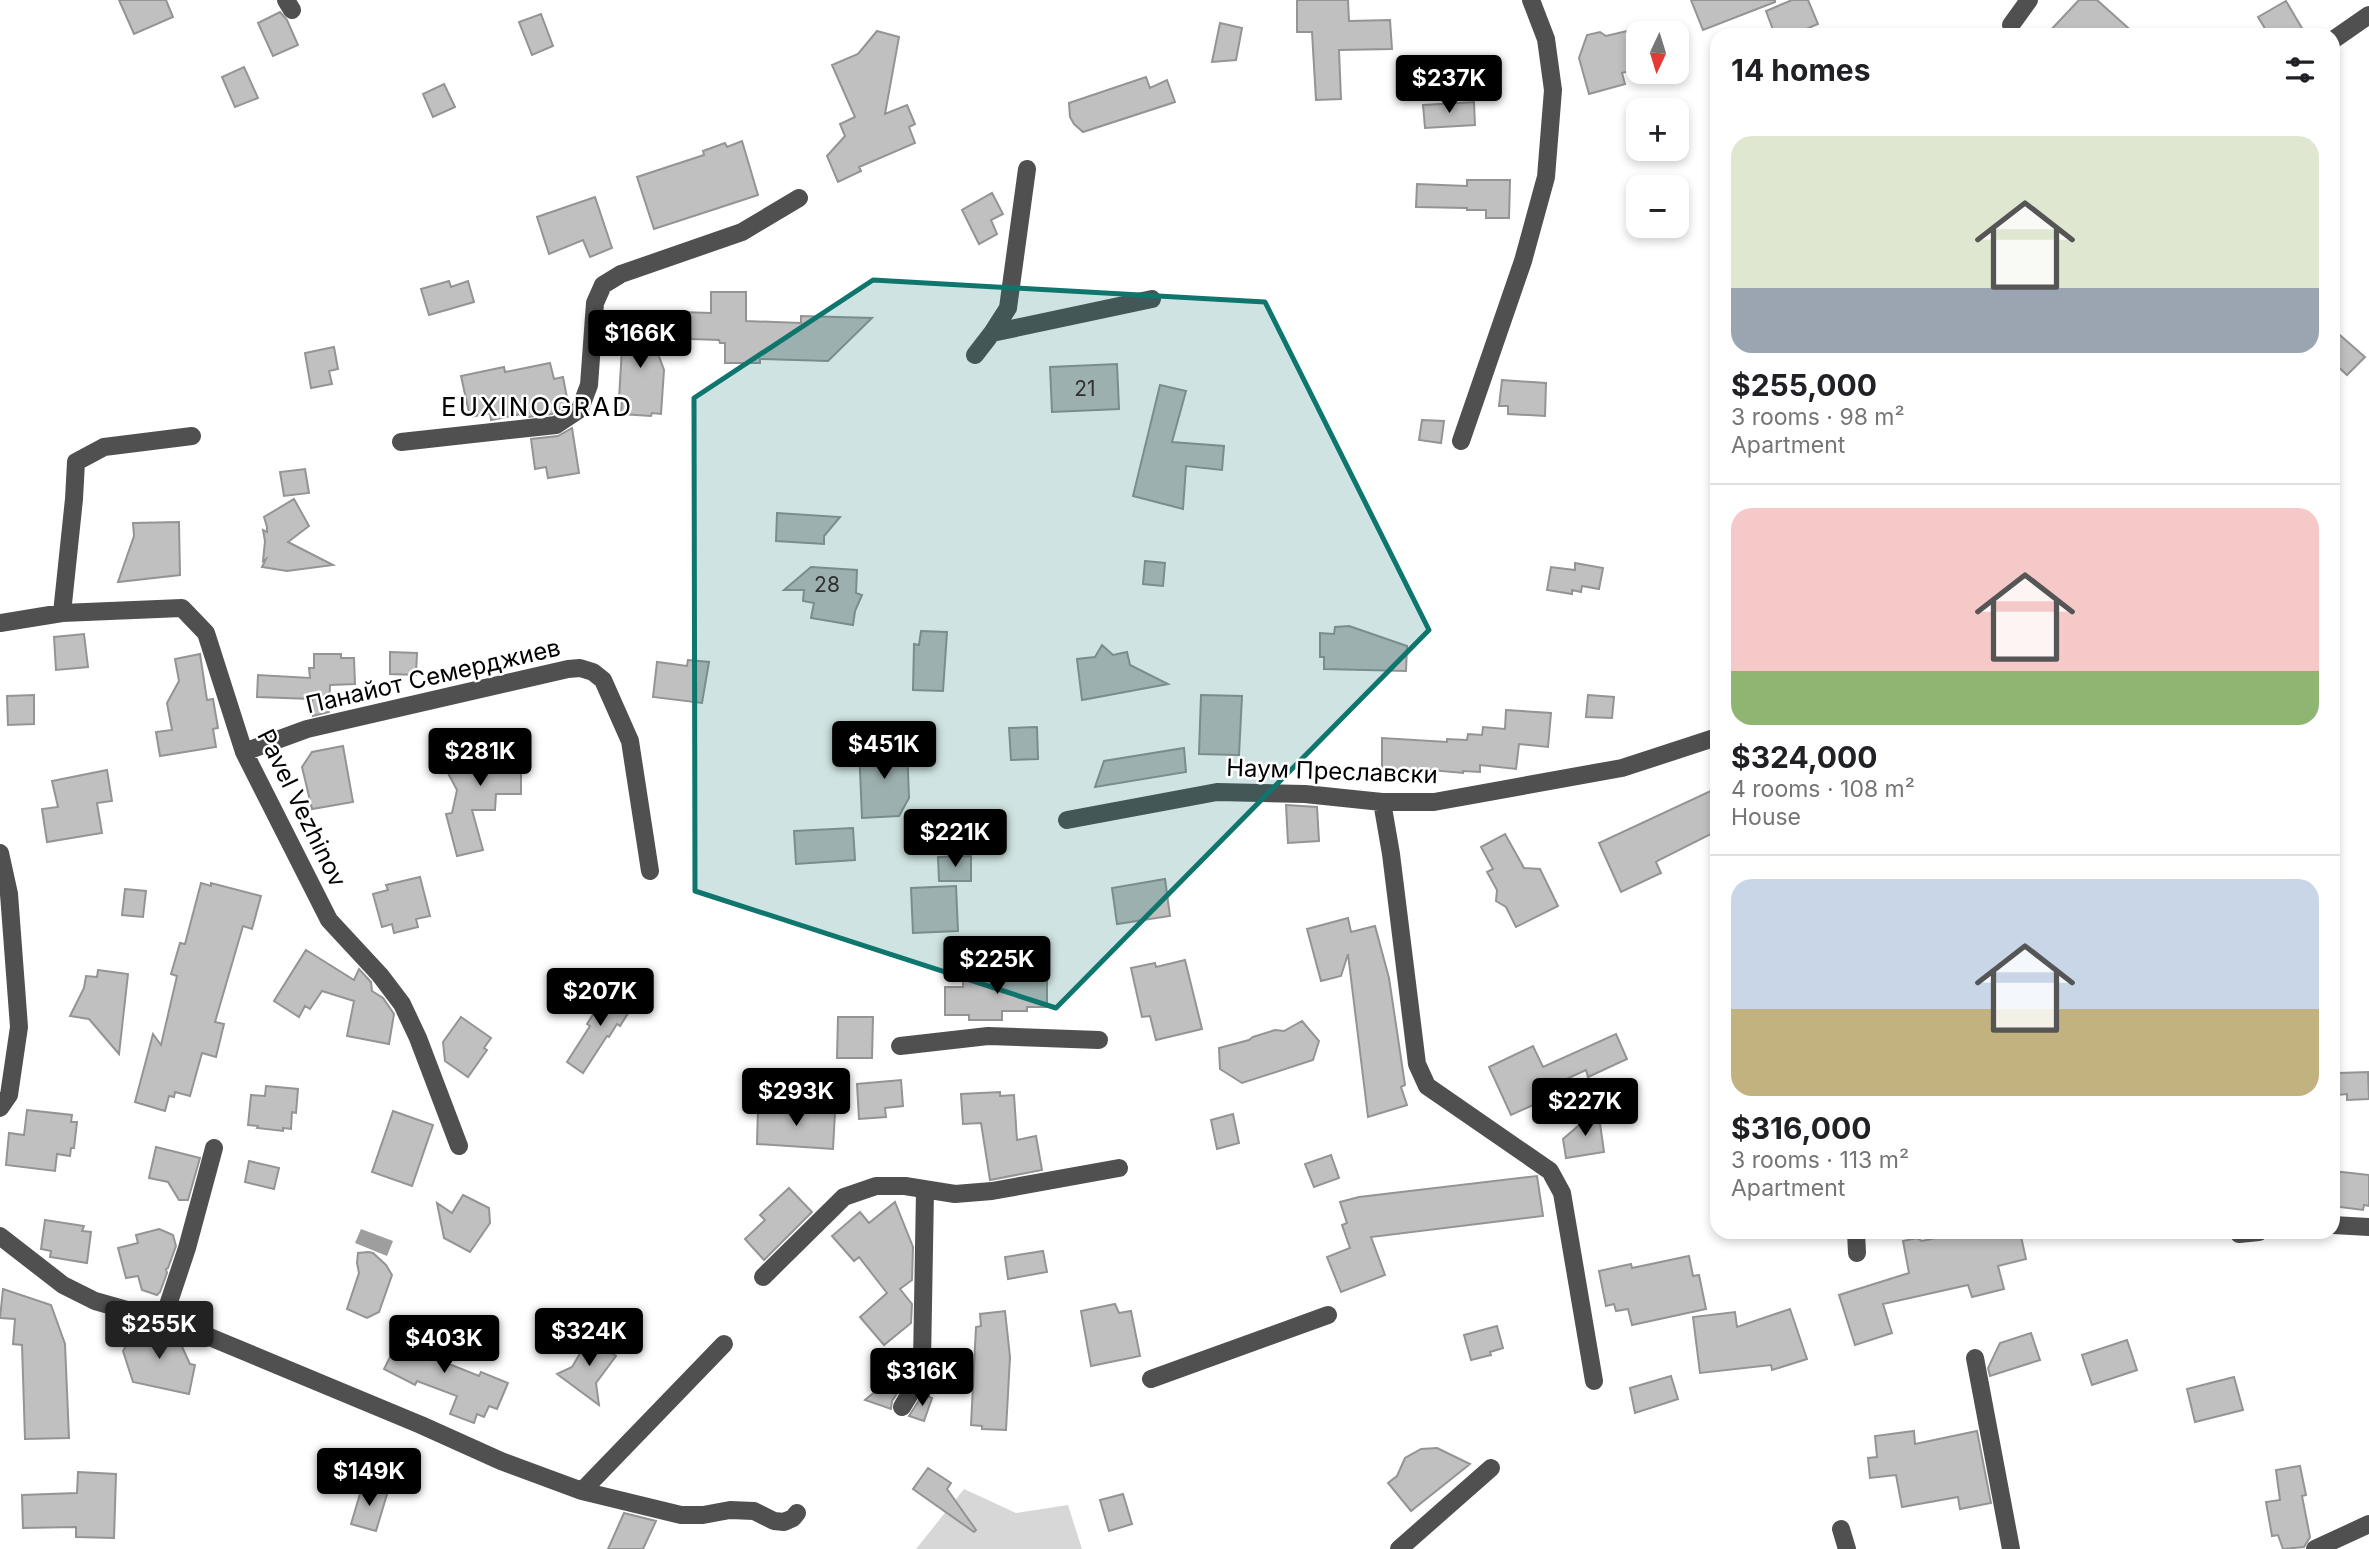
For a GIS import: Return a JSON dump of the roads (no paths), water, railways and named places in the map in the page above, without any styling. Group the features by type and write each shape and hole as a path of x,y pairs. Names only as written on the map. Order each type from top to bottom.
{"street":[{"path":"1461,441 1523,261 1546,177 1553,90 1546,39 1531,0"},
{"path":"2011,25 2029,0"},
{"path":"2340,35 2369,15"},
{"path":"975,355 1007,307 1027,169"},
{"path":"401,442 556,425 580,409 589,385 595,303 603,285 621,274 742,232 799,198"},
{"path":"992,333 1152,299"},
{"path":"62,613 76,463 104,447 192,436"},
{"name":"Pavel Vezhinov","path":"0,623 62,613 183,608 206,632 244,752 329,920 402,1003 418,1038 458,1146"},
{"name":"Панайот Семерджиев","path":"244,752 307,729 580,668 593,672 603,680 630,741 649,871"},
{"name":"Наум Преславски","path":"1067,820 1217,792 1305,794 1382,802 1434,802 1622,768 1710,739"},
{"path":"1382,802 1417,1064 1427,1086 1550,1171 1562,1193 1594,1381"},
{"path":"0,853 9,894 19,1027 9,1095 0,1108"},
{"path":"900,1046 988,1037 1099,1040"},
{"path":"163,1320 187,1248 214,1148"},
{"path":"763,1277 844,1197 876,1186 905,1186 955,1194 992,1191 1119,1168"},
{"path":"902,1407 916,1384 922,1362 925,1191"},
{"path":"2340,1226 2369,1227"},
{"path":"0,1236 63,1285 95,1301 183,1326 501,1461 582,1491 681,1515 703,1515 730,1510 754,1511 775,1521 784,1522 797,1513"},
{"path":"1856,1239 1857,1253"},
{"path":"1151,1379 1328,1315"},
{"path":"582,1491 724,1344"},
{"path":"1975,1358 2011,1549"},
{"path":"1399,1549 1490,1468"},
{"path":"2315,1549 2369,1524"},
{"path":"1841,1529 1847,1549"}],"district":[{"name":"EUXINOGRAD","path":"537,406"}]}
